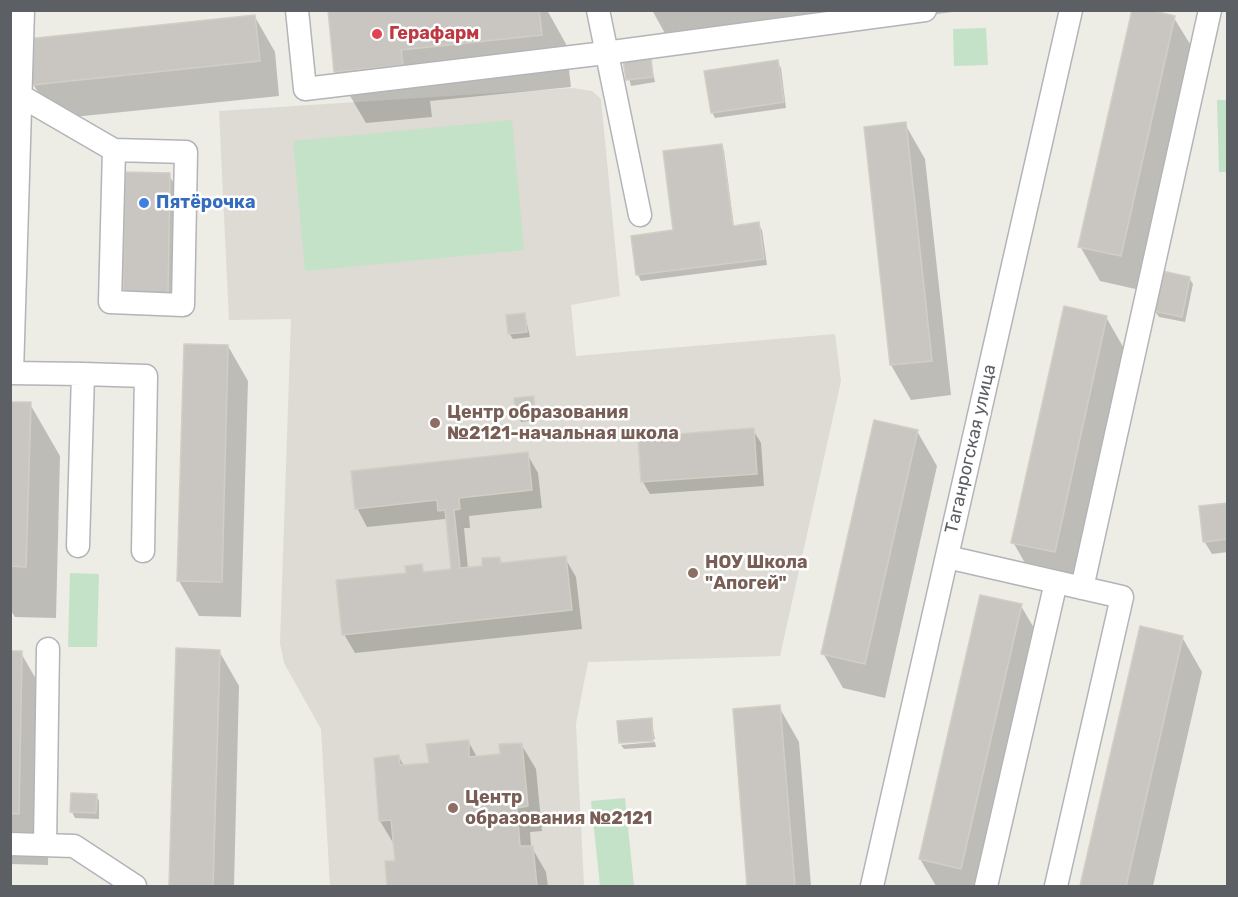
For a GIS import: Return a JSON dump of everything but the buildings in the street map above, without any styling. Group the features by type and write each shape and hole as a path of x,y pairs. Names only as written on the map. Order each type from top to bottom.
{"street":[{"path":"24,10 11,373 146,376 143,551"},
{"path":"297,10 305,89 605,53 925,10"},
{"path":"598,10 640,215"},
{"name":"Таганрогская улица","path":"872,886 1071,10"},
{"path":"1082,588 1210,10"},
{"path":"21,96 114,150 186,152 183,305 110,302 114,150"},
{"path":"78,546 83,374"},
{"path":"947,557 1122,597 1056,886"},
{"path":"986,886 1056,582"},
{"path":"45,845 48,649"},
{"path":"10,844 74,846 135,886"}],"shaded area":[{"path":"572,88 592,91 601,99 620,296 571,305 576,356 835,334 841,381 780,656 588,662 576,724 584,886 330,886 321,729 284,663 280,643 291,319 229,320 219,111"}],"green space":[{"path":"986,28 988,65 954,66 953,29"},
{"path":"1217,100 1227,100 1227,172 1219,172"},
{"path":"512,120 524,250 305,271 293,141"},
{"path":"70,573 99,574 97,647 68,647"},
{"path":"625,798 634,886 600,886 591,801"}],"place":[{"name":"Герафарм","path":"377,34"},
{"name":"Пятёрочка","path":"144,203"},
{"name":"Центр образования №2121-начальная школа","path":"435,423"},
{"name":"НОУ Школа \"Апогей\"","path":"693,573"},
{"name":"Центр образования №2121","path":"453,808"}]}
